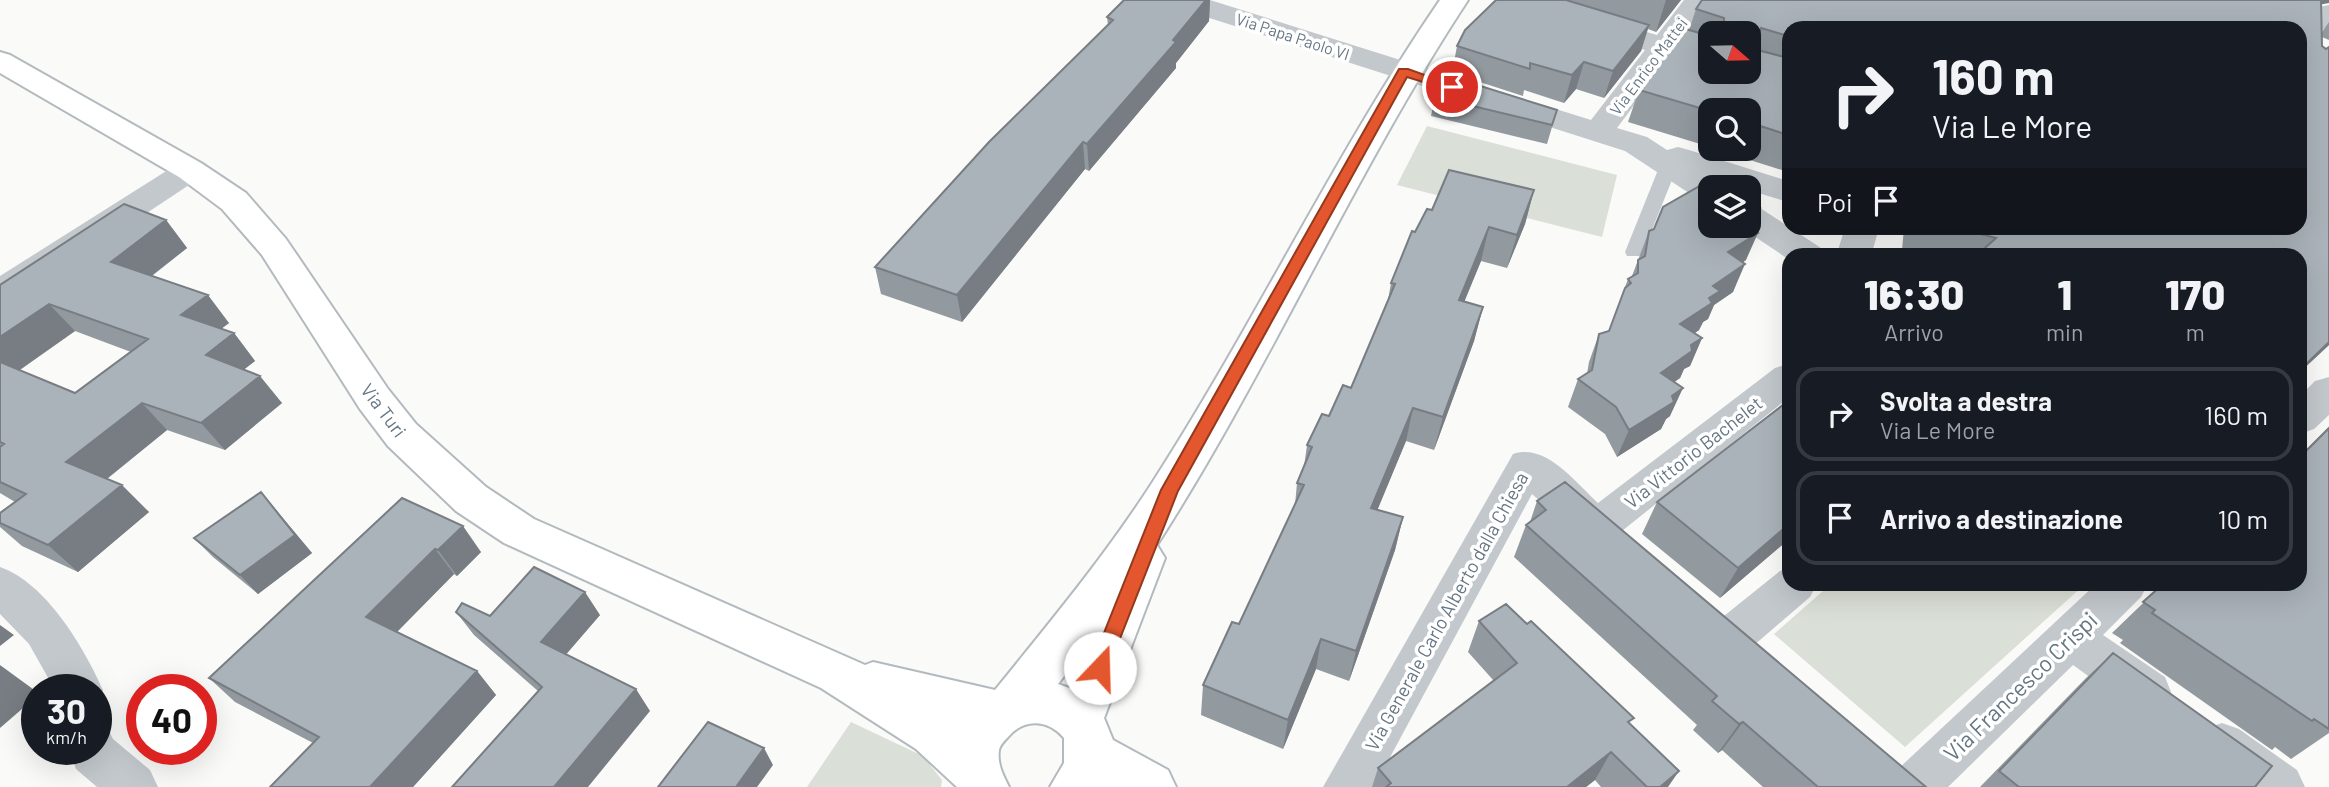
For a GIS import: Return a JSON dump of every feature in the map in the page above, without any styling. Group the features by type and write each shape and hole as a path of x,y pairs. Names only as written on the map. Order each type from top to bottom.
{"street":[{"name":"Via Papa Paolo VI","path":"1182,0 1782,190"},
{"path":"981,780 974,760 981,733 1071,634 1169,490 1403,72 1454,0"},
{"name":"Via Enrico Mattei","path":"1598,132 1698,0"},
{"path":"2307,43 2329,13"},
{"path":"1575,20 1698,57"},
{"name":"Via Turi","path":"0,61 190,170 234,201 254,221 395,426 428,461 471,499 519,531 836,674"},
{"path":"1636,144 1698,184"},
{"path":"0,293 190,170"},
{"path":"1761,225 1797,248"},
{"name":"Via Vittorio Bachelet","path":"1613,540 1782,384"},
{"path":"2307,412 2329,391"},
{"name":"Via Generale Carlo Alberto dalla Chiesa","path":"1348,787 1527,465 1613,540"},
{"path":"1082,753 1169,490"},
{"path":"0,585 45,630 71,674"},
{"path":"1730,638 1787,591"},
{"name":"Via Francesco Crispi","path":"1902,781 2070,637 2119,591"},
{"path":"2070,637 2280,787"},
{"path":"836,674 1006,708 1035,700 1060,704 1082,753 1151,787"},
{"path":"836,674 933,733 981,780"},
{"path":"107,765 133,787"}],"lane":[{"path":"1634,253 1669,166"}],"shaded area":[{"path":"1427,126 1617,175 1602,237 1397,185"},
{"path":"1823,591 2077,591 1905,747 1774,634"},
{"path":"851,722 923,756 942,780 941,787 807,787"}],"building":[{"path":"1124,0 1206,0 1173,40 1176,42 1087,144 1083,142 957,295 875,267 989,142 1113,20 1107,17"},
{"path":"1496,0 1566,0 1649,25 1613,71 1584,62 1572,75 1530,63 1530,69 1457,46 1465,30"},
{"path":"1702,0 2321,0 2322,46 2326,49 2329,47 2329,342 2307,363 2307,248 1985,248 1996,238 1985,235 2307,235 2307,21 1782,21 1782,34 1761,28 1761,21 1724,21 1724,18 1696,9"},
{"path":"1682,28 1698,33 1698,84 1761,84 1761,51 1782,56 1782,133 1761,126 1761,98 1698,98 1698,107 1639,90 1649,77 1646,76"},
{"path":"1445,75 1557,110 1552,125 1435,97"},
{"path":"1449,170 1534,190 1517,235 1489,227 1459,300 1483,307 1443,417 1413,408 1371,508 1403,517 1356,651 1321,639 1288,720 1203,685 1232,622 1239,624 1304,485 1297,483 1312,447 1307,445 1322,414 1329,416 1343,385 1351,388 1395,284 1391,283 1412,231 1415,232 1427,209 1432,210"},
{"path":"1698,187 1698,238 1750,238 1728,252 1745,264 1713,286 1720,291 1709,298 1712,303 1680,324 1702,338 1691,345 1692,351 1661,373 1683,388 1672,396 1674,402 1629,430 1616,407 1578,379 1592,370 1599,334 1609,331 1625,288 1631,283 1628,279 1638,273 1638,260 1645,256 1649,231 1654,229 1663,207"},
{"path":"124,204 166,220 111,262 208,295 181,315 234,333 206,355 260,376 201,423 142,403 66,462 122,485 48,545 0,523 0,513 26,494 0,482 0,447 4,444 0,442 0,362 75,393 148,339 49,304 0,337 0,285"},
{"path":"1782,406 1782,530 1738,568 1657,502"},
{"path":"2329,428 2329,729 2314,719 2312,721 2152,613 2155,610 2143,602 2155,591 2307,591 2307,450"},
{"path":"1565,482 1926,787 1818,787 1743,722 1739,724 1712,701 1717,696 1526,525 1546,510 1537,501"},
{"path":"261,492 295,535 240,575 194,538"},
{"path":"402,498 463,526 438,550 435,549 366,617 477,671 370,787 270,787 319,737 217,682 217,674 213,674"},
{"path":"534,567 585,592 541,642 636,689 554,787 452,787 542,687 456,612 462,603 490,616"},
{"path":"1506,604 1527,624 1531,621 1634,718 1628,722 1679,771 1660,787 1647,787 1611,752 1567,787 1386,787 1391,783 1378,768 1517,663 1479,621"},
{"path":"2113,653 2272,766 2255,787 2019,787 1999,771"},
{"path":"708,722 764,748 736,787 658,787"}],"route":[{"path":"1100,668 1169,490 1403,72 1452,87"}]}
